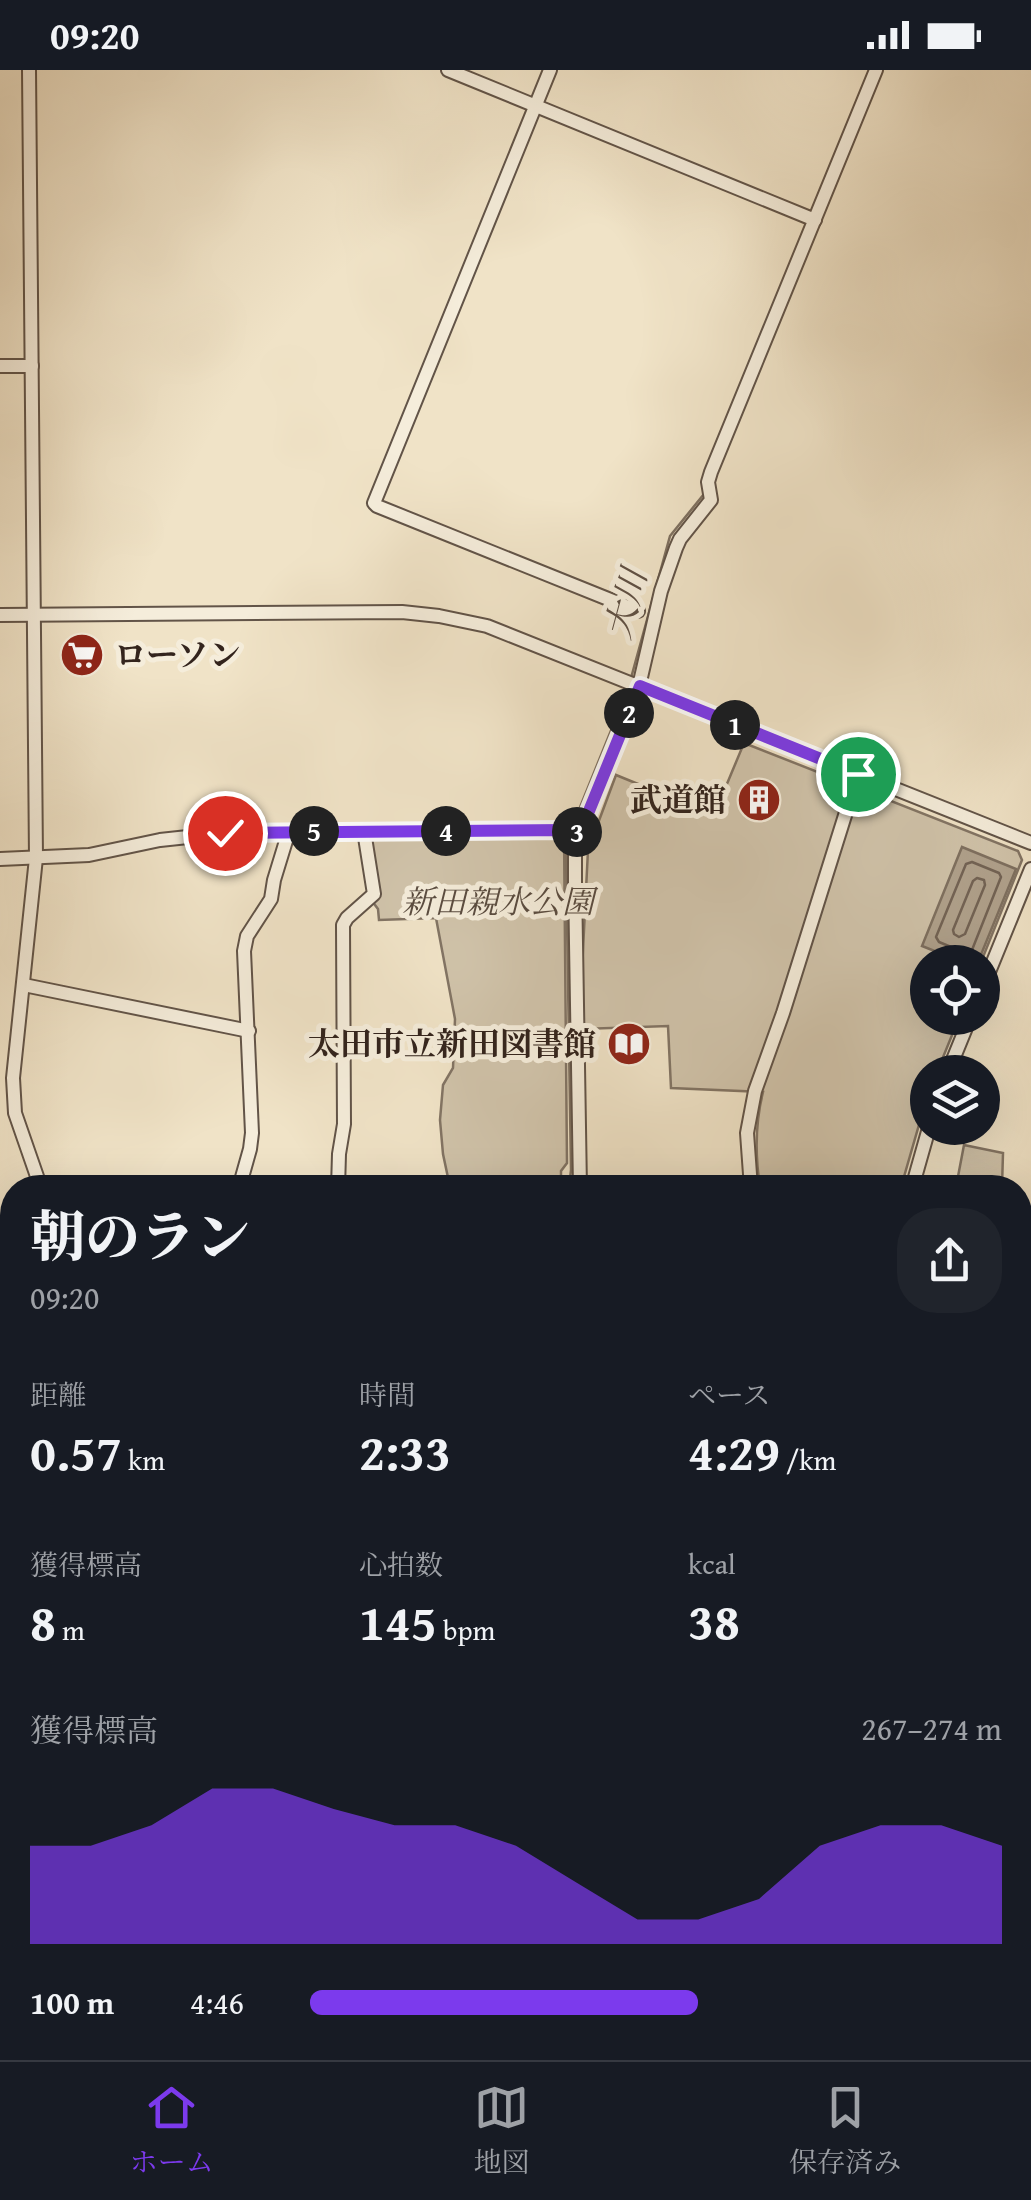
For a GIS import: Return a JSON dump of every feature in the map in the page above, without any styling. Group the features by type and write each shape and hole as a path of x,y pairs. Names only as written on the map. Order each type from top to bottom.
{"street":[{"path":"29,70 36,858 14,1078 7,1113 34,1175"},
{"path":"448,70 815,220"},
{"path":"550,70 374,503 638,611"},
{"path":"580,1175 575,882 580,833 676,548 711,500 711,472 876,70"},
{"path":"0,366 32,366"},
{"path":"0,614 402,612 487,626 1031,843"},
{"path":"750,1175 746,1133 752,1104 858,774"},
{"path":"0,859 90,855 189,836 288,832 580,833"},
{"path":"242,1175 252,1133 244,951 247,936 271,899 288,832"},
{"path":"338,1175 344,1124 344,925 374,894 364,832"},
{"path":"1000,945 1031,869"},
{"path":"24,986 249,1031"},
{"path":"916,1175 924,1145"}],"green space":[{"path":"744,743 1018,851 1022,860 988,945 910,945 910,1035 952,1035 944,1055 910,1055 910,1145 913,1145 904,1175 758,1175 758,1116 763,1092 671,1088 668,1026 582,1029 588,850 616,775 714,815"},
{"name":"新田親水公園","path":"564,833 567,1163 561,1175 447,1175 440,1120 443,1085 453,1068 455,1019 436,918 379,920 372,901 369,840 375,836"},
{"path":"964,1145 1003,1153 1002,1175 958,1175"}],"water":[{"path":"962,847 1016,869 985,945 922,945"}],"waterway":[{"name":"大川","path":"631,678 670,536 704,494"},
{"name":"大川","path":"572,827 629,686"},
{"name":"大川","path":"569,835 566,856 570,1175"}],"place":[{"name":"ローソン","path":"82,655"},
{"name":"武道館","path":"759,800"},
{"name":"太田市立新田図書館","path":"629,1044"}],"route":[{"path":"225,833 580,833 640,686 858,774"}]}
